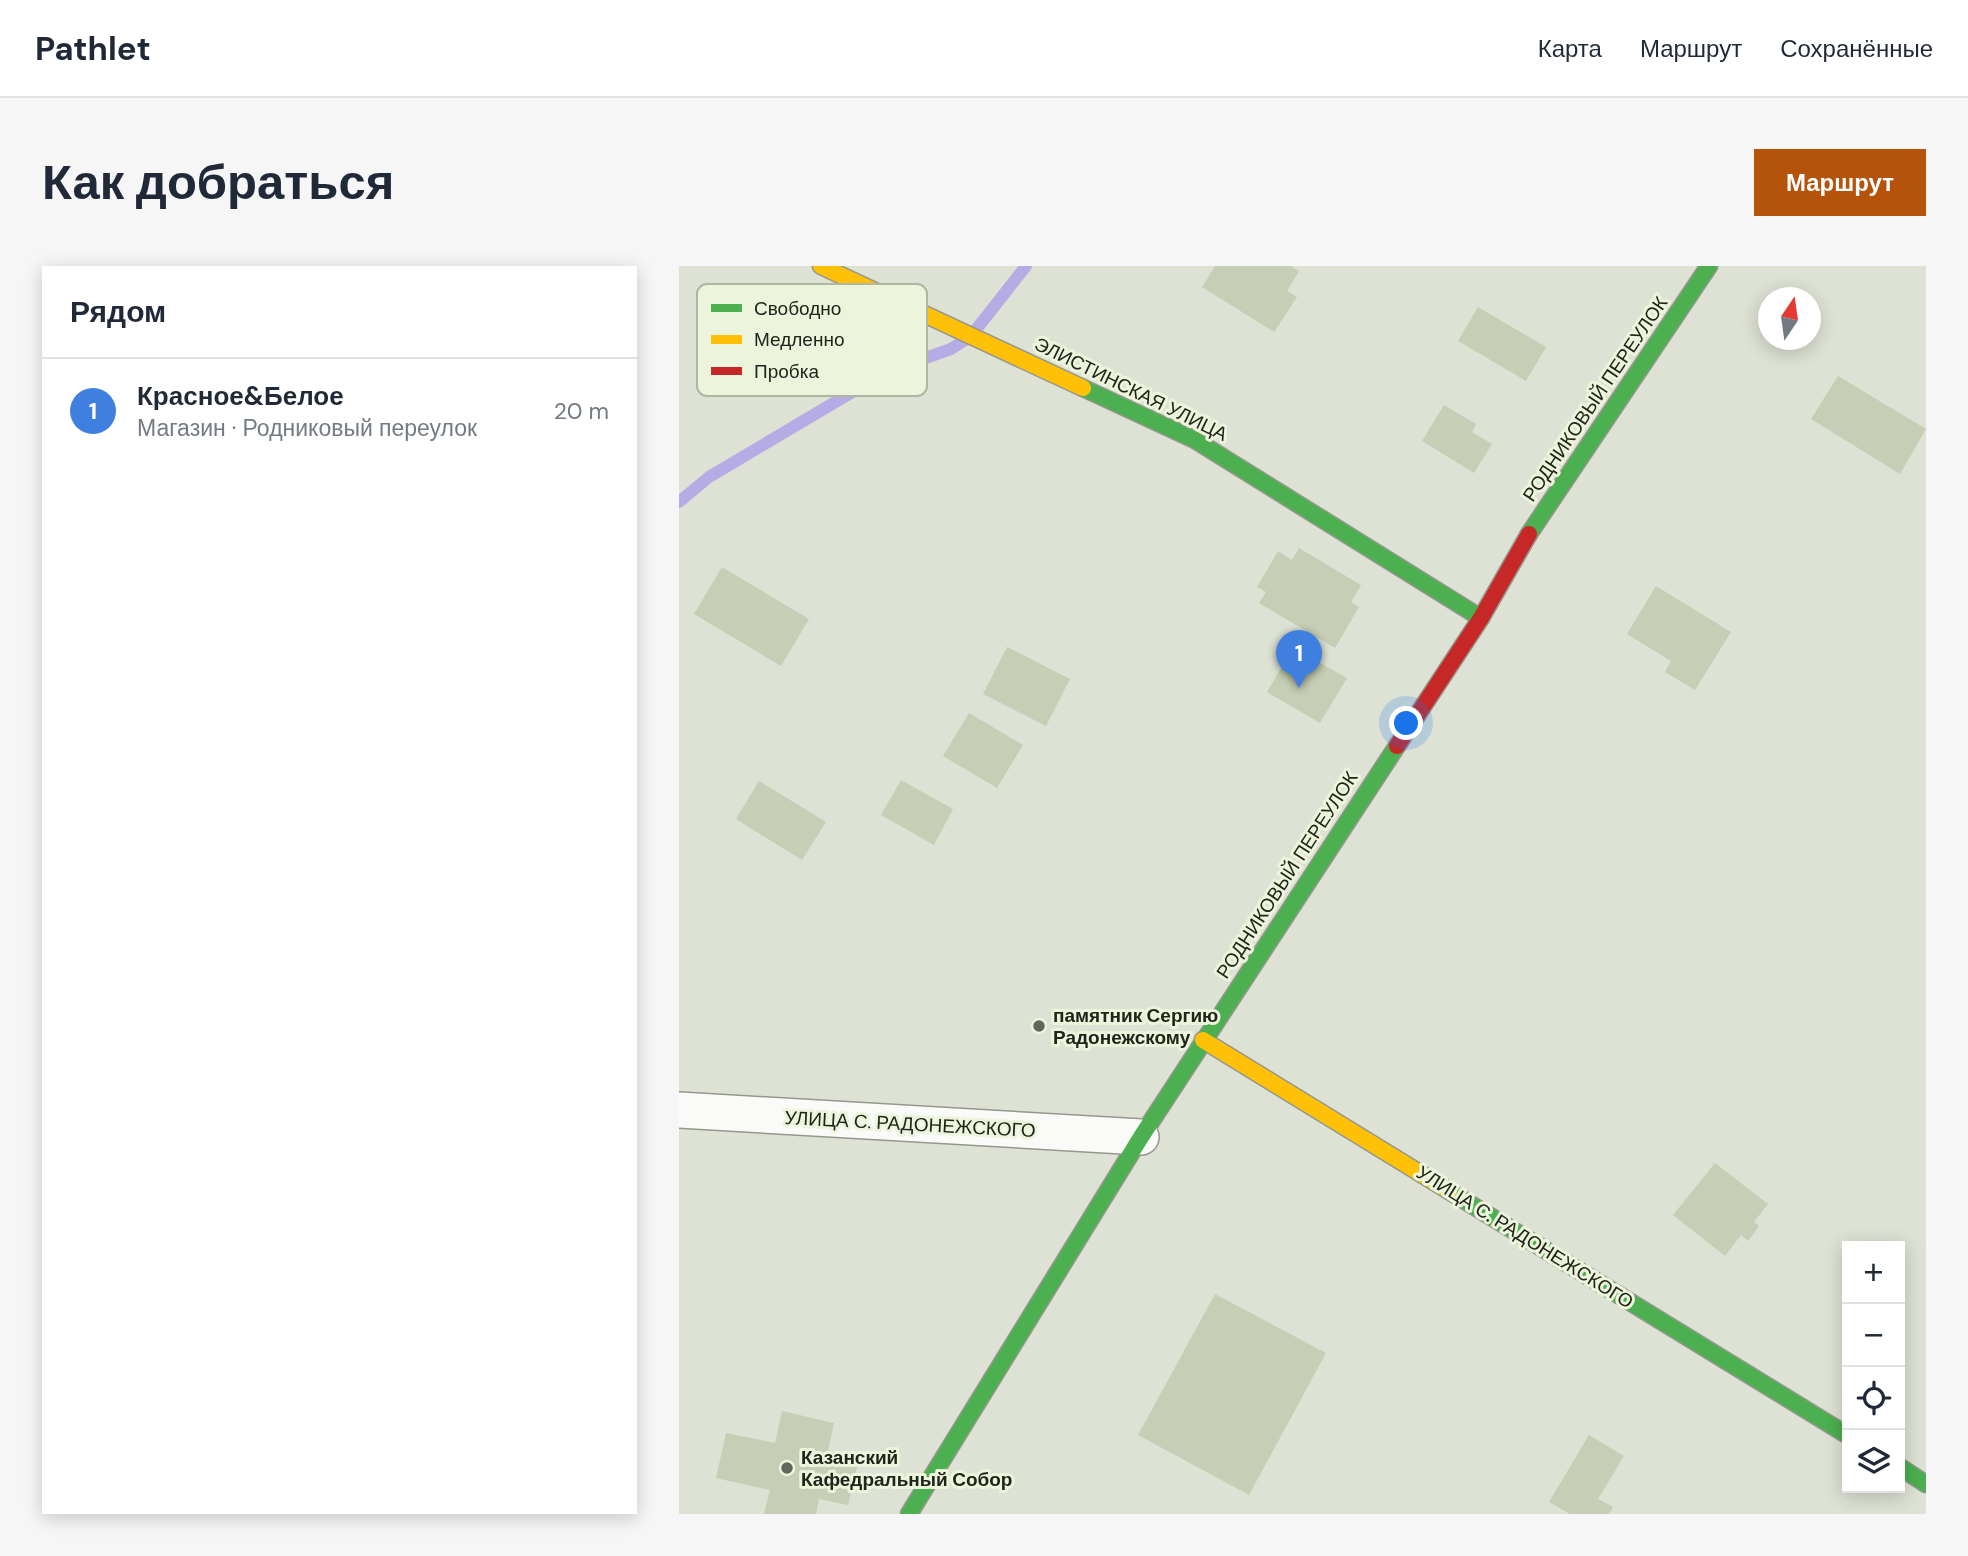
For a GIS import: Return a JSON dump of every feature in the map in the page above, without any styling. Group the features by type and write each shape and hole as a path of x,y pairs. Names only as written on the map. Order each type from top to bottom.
{"street":[{"name":"ЭЛИСТИНСКАЯ УЛИЦА","path":"821,266 860,284"},
{"name":"РОДНИКОВЫЙ ПЕРЕУЛОК","path":"909,1514 1203,1040 1481,618 1530,533 1709,266"},
{"name":"ЭЛИСТИНСКАЯ УЛИЦА","path":"927,315 1195,440 1481,618"},
{"name":"УЛИЦА С. РАДОНЕЖСКОГО","path":"1203,1040 1842,1432"},
{"name":"УЛИЦА С. РАДОНЕЖСКОГО","path":"679,1110 1141,1138"},
{"path":"1905,1470 1926,1484"}],"building":[{"path":"1215,266 1291,266 1299,271 1287,291 1297,297 1274,332 1202,287"},
{"path":"1478,307 1546,347 1526,381 1458,341"},
{"path":"1838,376 1926,429 1900,474 1811,419"},
{"path":"1444,405 1476,424 1472,432 1492,444 1474,473 1422,441"},
{"path":"1299,548 1361,585 1351,602 1359,607 1335,648 1259,603 1266,592 1257,587 1278,551 1292,560"},
{"path":"722,567 809,619 781,666 694,614"},
{"path":"1656,586 1731,632 1695,690 1665,672 1671,661 1627,634"},
{"path":"1007,647 1070,679 1046,726 983,694"},
{"path":"1293,648 1347,678 1320,723 1267,692"},
{"path":"969,713 1023,745 997,788 943,756"},
{"path":"901,780 953,809 934,845 881,815"},
{"path":"759,781 826,822 802,860 736,819"},
{"path":"1715,1163 1768,1204 1754,1222 1759,1226 1748,1241 1741,1235 1725,1256 1673,1215"},
{"path":"1215,1294 1326,1353 1249,1495 1138,1435"},
{"name":"Казанский Кафедральный Собор","path":"782,1411 834,1423 828,1451 859,1458 848,1505 819,1499 816,1514 764,1514 770,1490 716,1478 726,1433 775,1443"},
{"path":"1589,1435 1624,1456 1598,1499 1613,1507 1609,1514 1570,1514 1549,1502"}],"waterway":[{"path":"927,357 951,349 971,336 1026,266"},
{"path":"679,502 709,477 846,396"}],"traffic: fast":[{"path":"1529,534 1709,266"},
{"path":"1083,388 1195,440 1481,618"},
{"path":"909,1514 1141,1137 1397,746"},
{"path":"1449,1191 1842,1432"},
{"path":"1905,1470 1926,1484"}],"traffic: slow":[{"path":"821,266 860,284"},
{"path":"927,315 1083,388"},
{"path":"1203,1040 1449,1191"}],"traffic: jam":[{"path":"1397,746 1481,618 1529,534"}],"place":[{"name":"Красное&Белое","path":"1299,688"},
{"name":"памятник Сергию Радонежскому","path":"1039,1026"},
{"name":"Казанский Кафедральный Собор","path":"787,1468"}]}
